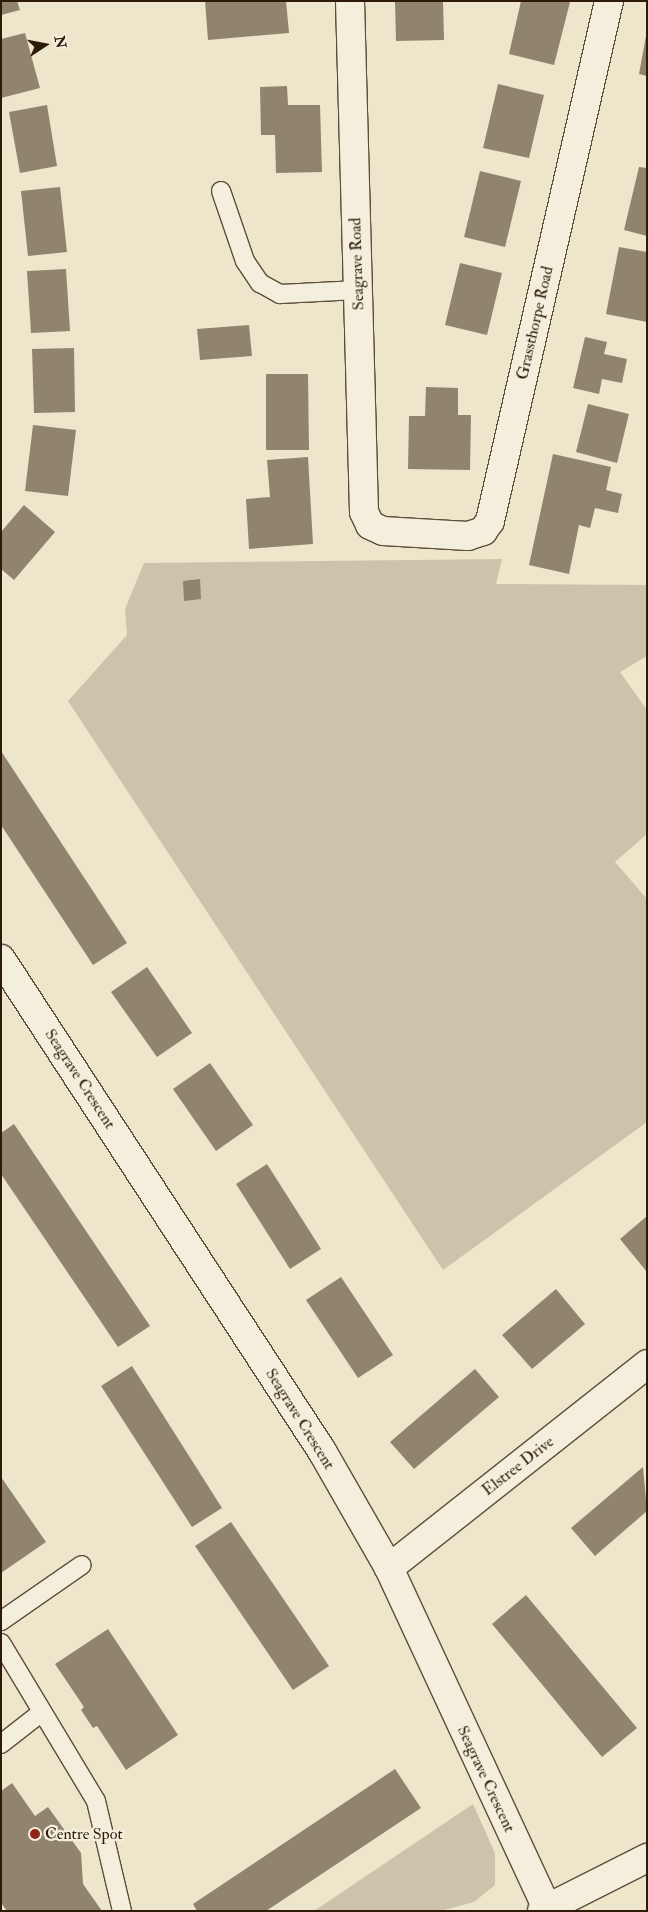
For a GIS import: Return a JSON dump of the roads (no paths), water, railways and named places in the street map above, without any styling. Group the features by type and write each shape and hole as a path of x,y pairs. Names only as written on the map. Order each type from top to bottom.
{"street":[{"name":"Seagrave Road","path":"350,1 364,512 370,525"},
{"name":"Grassthorpe Road","path":"370,525 383,531 468,536 483,531 490,521 609,1"},
{"name":"Seagrave Crescent","path":"1,959 322,1451 389,1568 544,1910"},
{"name":"Elstree Drive","path":"389,1568 647,1364"},
{"path":"544,1910 647,1858"}],"lane":[{"path":"221,191 245,261 260,283 280,294 358,290"},
{"path":"1,1621 82,1565"},
{"path":"1,1643 96,1801 122,1911"},
{"path":"1,1744 42,1712"}],"place":[{"name":"Centre Spot","path":"35,1834"}]}
